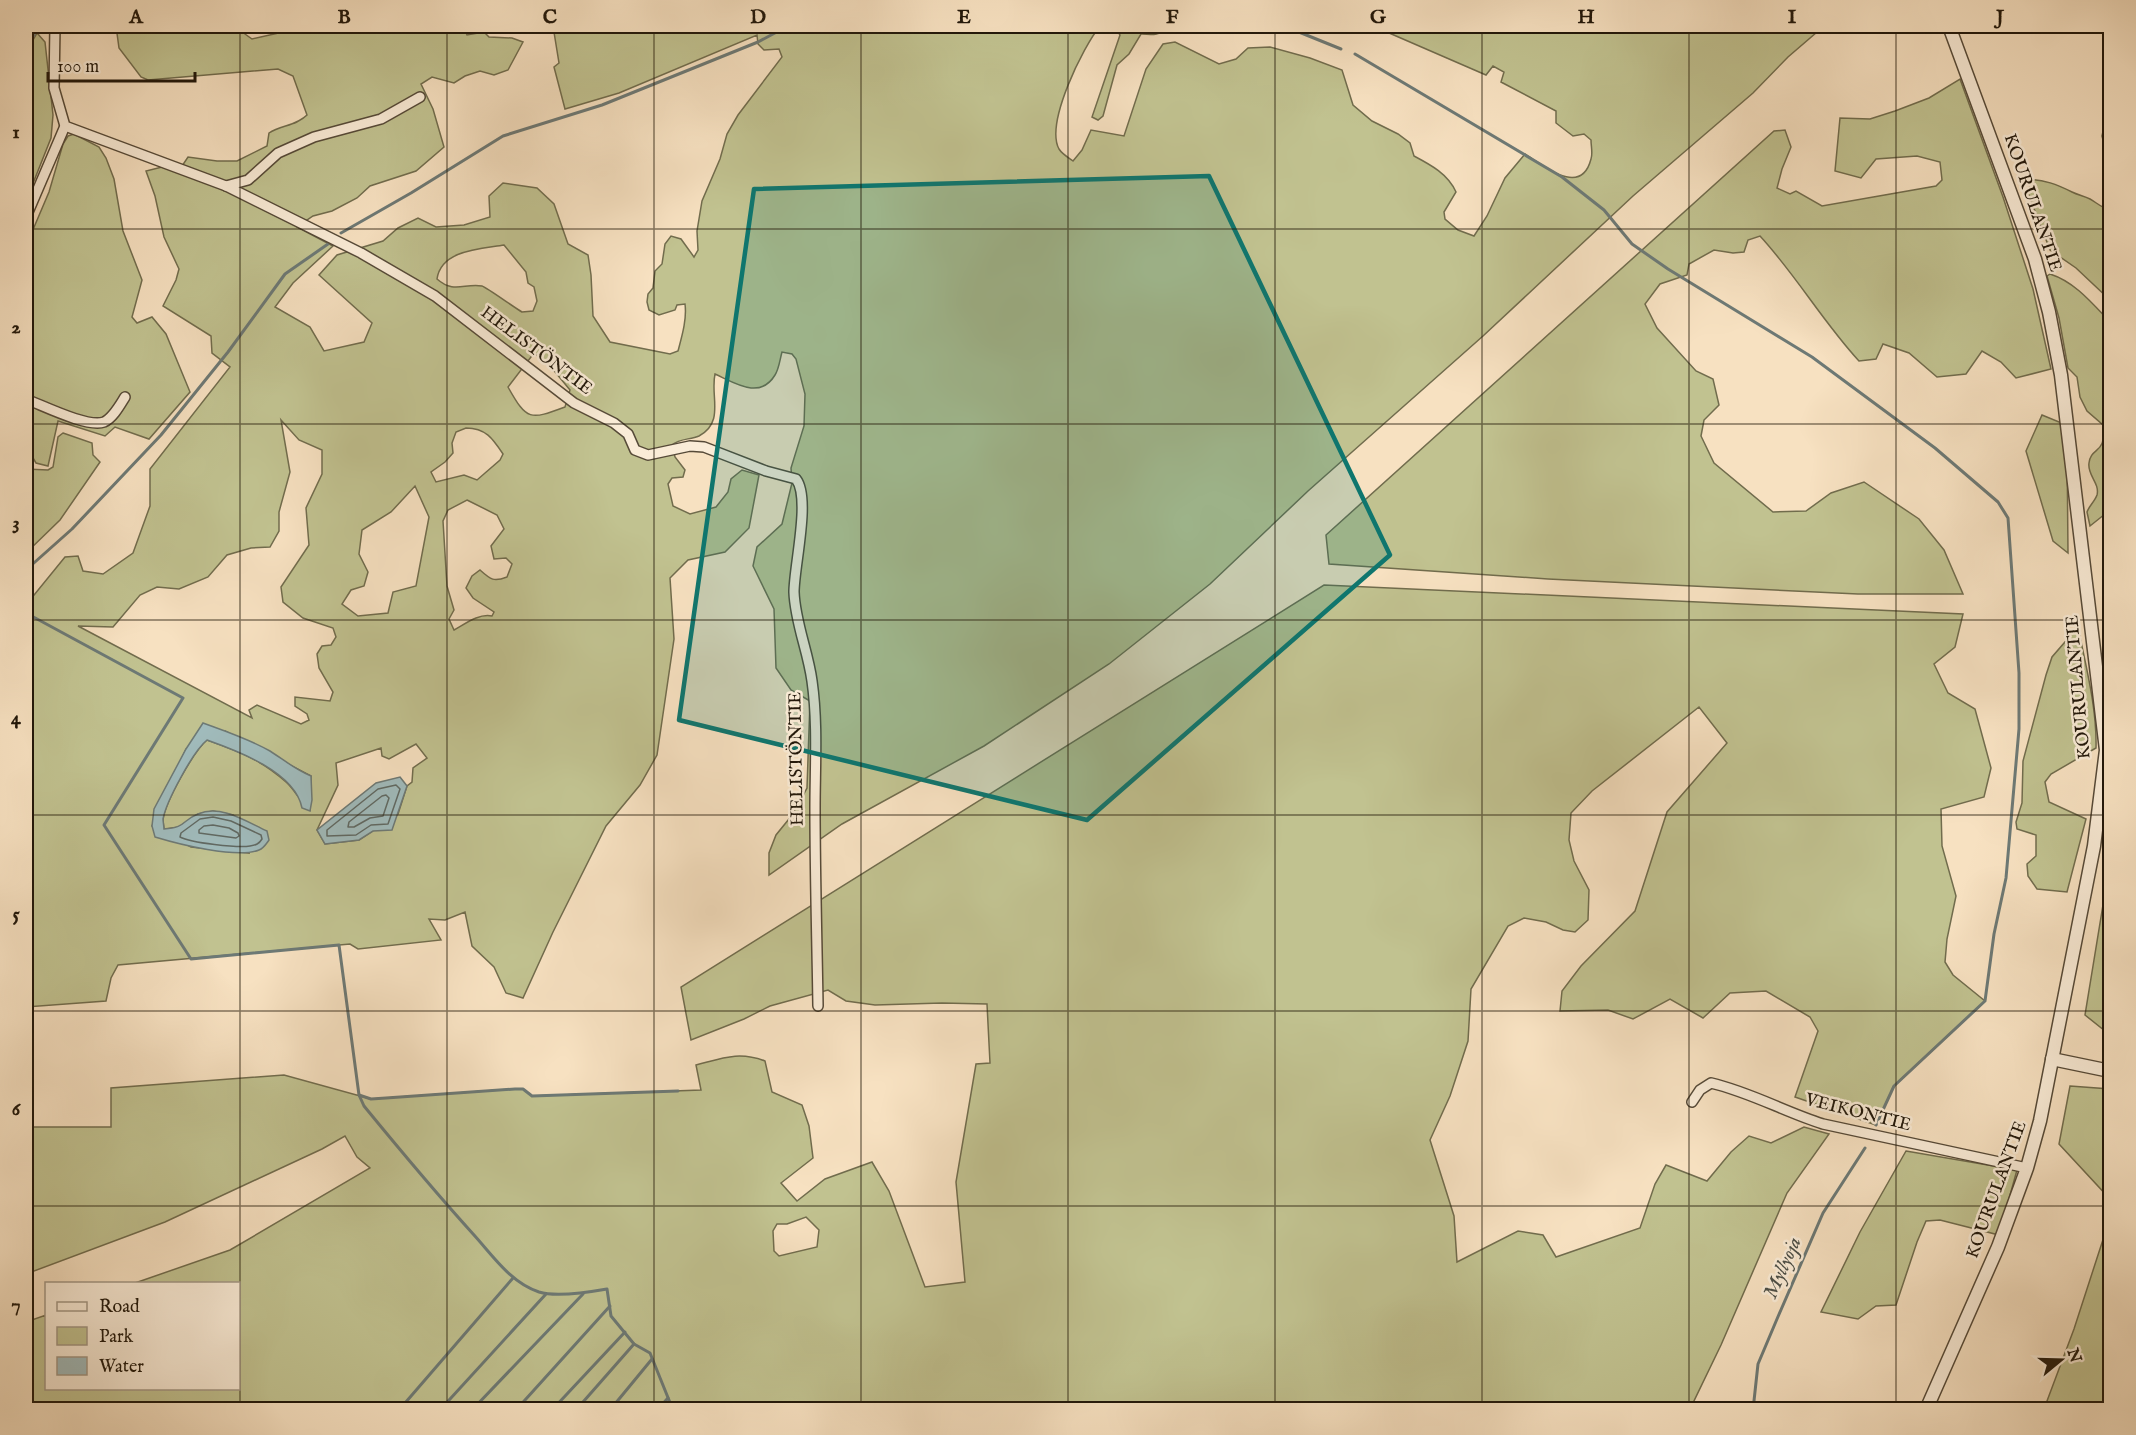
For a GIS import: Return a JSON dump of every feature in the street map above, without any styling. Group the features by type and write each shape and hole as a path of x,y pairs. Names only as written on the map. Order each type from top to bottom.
{"street":[{"path":"26,217 65,126 54,88 55,26"},
{"name":"KOURULANTIE","path":"1926,1410 1998,1247 2028,1168 2040,1121 2094,846 2106,750 2061,375 2049,312 2035,259 1949,26"},
{"path":"226,186 248,180 278,153 314,137 381,118 420,97"},
{"name":"HELISTÖNTIE","path":"65,126 226,186 361,253 435,296 574,403 614,423 628,434 634,450 648,455 690,446 704,447 766,471 796,479 800,483 801,518 794,591 812,681 816,739 815,872 818,1006"},
{"path":"26,402 28,400 91,423 104,422 114,413 125,397"},
{"path":"2052,1059 2110,1071"},
{"name":"VEIKONTIE","path":"1692,1102 1700,1090 1711,1083 1736,1089 1794,1115 1823,1124 2028,1168"}],"highlighted area":[{"path":"1209,176 1390,555 1087,820 679,720 754,189"}],"green space":[{"path":"116,26 247,26 245,34 252,39 322,26 463,26 467,35 484,32 489,37 512,38 523,42 508,70 494,75 480,71 454,83 432,77 421,84 433,109 444,147 416,171 370,186 357,198 332,211 313,216 297,227 333,246 293,283 275,307 310,327 324,351 364,342 372,323 319,275 337,255 383,241 398,228 418,218 436,227 464,225 490,217 489,196 503,183 537,188 554,204 568,244 588,255 593,316 610,342 670,354 678,351 685,322 685,304 677,305 675,310 659,315 649,310 647,302 648,294 653,288 655,271 662,264 665,244 671,236 681,239 694,257 698,250 697,231 702,201 720,159 727,134 738,115 782,57 779,49 764,50 758,44 757,35 619,93 565,109 554,67 559,63 553,26 1100,26 1076,67 1061,104 1057,122 1056,137 1059,149 1073,161 1082,150 1091,130 1124,136 1146,69 1163,44 1175,42 1219,64 1236,59 1248,48 1270,47 1342,70 1353,105 1372,121 1410,143 1414,156 1444,175 1453,186 1456,192 1444,212 1445,219 1458,230 1474,236 1487,216 1505,178 1525,154 1551,171 1570,177 1579,176 1586,170 1591,159 1591,140 1584,134 1573,136 1556,123 1556,111 1501,82 1504,72 1493,66 1486,75 1373,26 1824,26 1788,57 1753,93 1633,196 1483,336 1308,491 1210,584 1109,664 984,746 842,824 769,875 769,853 776,835 793,814 807,788 810,701 791,690 776,668 774,609 753,566 757,547 782,524 792,483 791,468 804,426 805,394 796,359 792,354 782,352 775,375 769,383 762,387 739,385 715,374 715,408 712,424 699,436 678,441 672,445 675,457 685,470 683,477 672,478 668,484 673,506 690,514 716,507 728,492 731,479 742,470 759,475 749,528 725,552 688,560 670,578 674,639 657,755 640,785 606,826 523,998 506,993 494,967 472,946 465,912 445,920 429,919 441,940 358,949 350,944 118,965 111,978 106,1001 26,1007 26,600 30,600 65,557 78,556 83,571 103,574 133,553 150,506 150,469 230,367 212,353 211,336 163,306 179,269 164,237 155,196 146,171 162,167 178,172 188,157 237,161 267,146 269,133 307,115 293,76 278,69 148,80 141,77 119,48","holes":["504,245 526,272 528,283 534,287 537,301 533,311 522,312 482,286 454,287 437,279 440,269 446,262 463,253","534,353 551,367 570,390 565,407 544,414 530,415 520,406 508,387","281,420 299,440 322,450 322,474 306,508 309,545 281,587 283,602 303,618 333,628 336,637 331,645 322,646 317,654 319,668 333,692 330,701 295,697 295,706 307,714 309,720 301,724 257,705 249,710 252,718 78,626 113,627 140,595 157,587 179,589 208,577 227,555 251,548 270,547 279,531 279,512 290,472","466,428 479,430 488,435 503,454 500,460 477,480 464,475 436,482 431,472 453,453 452,443 456,432","415,486 429,517 416,586 393,592 388,613 358,616 342,604 351,590 364,586 368,572 359,554 362,530 391,512","467,500 497,515 504,529 491,546 494,559 506,558 512,564 507,577 503,579 493,579 480,570 472,576 466,588 473,598 494,612 492,616 477,618 454,630 449,619 454,610 447,586 443,521 448,510","225,731 311,776 310,810 289,785 267,767 239,752 207,740 174,790 165,812 164,829 179,827 198,814 213,811 233,815 249,853 191,847 152,826 186,749","416,744 427,758 413,768 412,782 407,786 398,814 359,840 325,844 317,830 338,785 336,763 381,748 382,756 389,759"]},
{"path":"1107,26 1168,26 1156,34 1141,34 1129,54 1117,65 1103,116 1098,120 1092,117 1120,35 1117,30"},
{"path":"37,33 45,42 53,115 51,138 26,201 26,49"},
{"path":"1960,79 2003,197 2033,289 2051,369 2016,378 2001,362 1982,351 1966,374 1937,377 1909,353 1883,344 1876,359 1859,361 1760,236 1748,240 1744,252 1714,250 1689,264 1687,275 1660,284 1645,304 1657,328 1696,371 1713,379 1719,405 1704,420 1701,436 1714,463 1773,512 1806,511 1831,493 1864,482 1919,519 1944,550 1963,594 1858,594 1548,579 1329,564 1326,535 1774,131 1785,130 1791,147 1777,188 1790,194 1796,191 1822,206 1936,186 1942,180 1940,162 1917,156 1876,159 1861,178 1835,171 1840,118 1870,119 1895,111 1929,98"},
{"path":"2110,101 2110,167 2102,136"},
{"path":"74,134 99,147 114,179 123,231 142,280 132,317 137,323 152,317 166,334 190,392 149,439 115,427 105,436 58,421 48,466 36,463 26,446 26,301 29,289 26,287 26,255 32,232 49,192 63,144 68,136"},
{"path":"2027,179 2055,185 2110,210 2110,300 2076,268 2050,250 2028,193 2030,185"},
{"path":"2050,274 2075,288 2110,322 2110,510 2090,526 2087,512 2097,491 2089,463 2090,458 2103,441 2103,425 2087,411 2080,397 2077,377 2068,368 2059,318 2047,276"},
{"path":"2042,415 2064,424 2067,446 2068,553 2053,541 2026,451"},
{"path":"63,433 92,443 93,455 100,462 60,520 26,553 26,469 48,470 53,467 58,437"},
{"path":"1324,585 1963,614 1955,647 1934,664 1948,693 1975,709 1991,768 1984,797 1941,809 1942,846 1956,896 1947,939 1945,962 1953,975 1985,1001 1894,1086 1876,1125 1795,1097 1818,1031 1810,1017 1766,991 1730,993 1703,1018 1670,999 1633,1019 1608,1010 1560,1011 1562,991 1581,966 1635,911 1667,812 1727,743 1699,707 1592,791 1571,813 1569,840 1574,861 1589,890 1588,920 1575,932 1563,930 1546,922 1524,918 1508,926 1471,989 1468,1041 1450,1096 1430,1140 1454,1216 1457,1262 1518,1231 1543,1235 1556,1257 1640,1228 1655,1184 1666,1165 1707,1181 1731,1152 1749,1136 1771,1143 1804,1127 1829,1134 1787,1193 1694,1401 1695,1409 26,1409 26,1322 45,1315 45,1390 240,1390 240,1282 138,1282 230,1250 370,1168 357,1157 345,1136 322,1149 165,1222 26,1274 26,1127 111,1127 111,1088 284,1075 371,1099 515,1089 523,1089 532,1096 701,1090 696,1065 739,1056 756,1058 765,1061 772,1092 802,1105 809,1126 813,1158 781,1183 797,1201 825,1179 872,1162 889,1191 925,1287 965,1282 956,1182 976,1064 990,1063 987,1004 875,1005 846,1001 828,990 770,1006 691,1040 681,987","holes":["806,1217 819,1230 817,1247 779,1256 774,1251 773,1231 777,1224 787,1224"]},
{"path":"2078,627 2093,703 2096,748 2051,774 2045,782 2049,802 2086,819 2067,892 2037,889 2028,876 2027,864 2036,856 2036,835 2017,829 2016,822 2022,803 2023,761 2046,675 2052,657"},
{"path":"2110,862 2110,1035 2085,1015"},
{"path":"2070,1086 2110,1089 2110,1199 2059,1144"},
{"path":"1906,1151 2017,1170 1999,1235 1940,1220 1926,1221 1896,1305 1876,1306 1858,1319 1821,1312 1860,1232"},
{"path":"2110,1218 2110,1409 2044,1409 2074,1329"}],"water":[{"path":"26,26 40,26 26,50"},
{"path":"203,723 262,747 311,776 310,811 302,808 289,784 264,765 207,740 188,765 175,789 165,811 164,829 176,827 198,814 216,811 242,819 267,831 269,840 259,850 237,853 222,852 155,837 152,826 154,809 186,749"},
{"path":"400,777 407,786 392,830 373,831 359,840 325,844 317,830 376,783"}],"waterway":[{"path":"341,233 503,136 602,105 758,42 788,26"},
{"path":"1284,26 1341,49"},
{"path":"1355,54 1562,177 1604,210 1632,244 1668,269 1812,357 1935,448 1998,502 2008,518 2019,673 2019,729 2006,878 1994,934 1985,1001 1894,1086 1876,1125"},
{"path":"26,570 72,529 161,435 228,352 285,274 328,244"},
{"path":"26,613 183,698 104,825 191,959 339,945 359,1095 364,1106 511,1276 529,1288 546,1293 573,1294 607,1289 611,1316 634,1344 650,1353 673,1410"},
{"path":"359,1095 371,1099 515,1089 523,1089 532,1096 678,1091"},
{"name":"Myllyoja","path":"1753,1410 1758,1364 1777,1319 1823,1213 1865,1148"},
{"path":"399,1410 513,1278"},
{"path":"440,1410 546,1294"},
{"path":"472,1410 583,1294"},
{"path":"516,1410 610,1306"},
{"path":"552,1410 625,1332"},
{"path":"576,1410 634,1344"},
{"path":"610,1410 652,1359"},
{"path":"657,1410 668,1398"}]}
